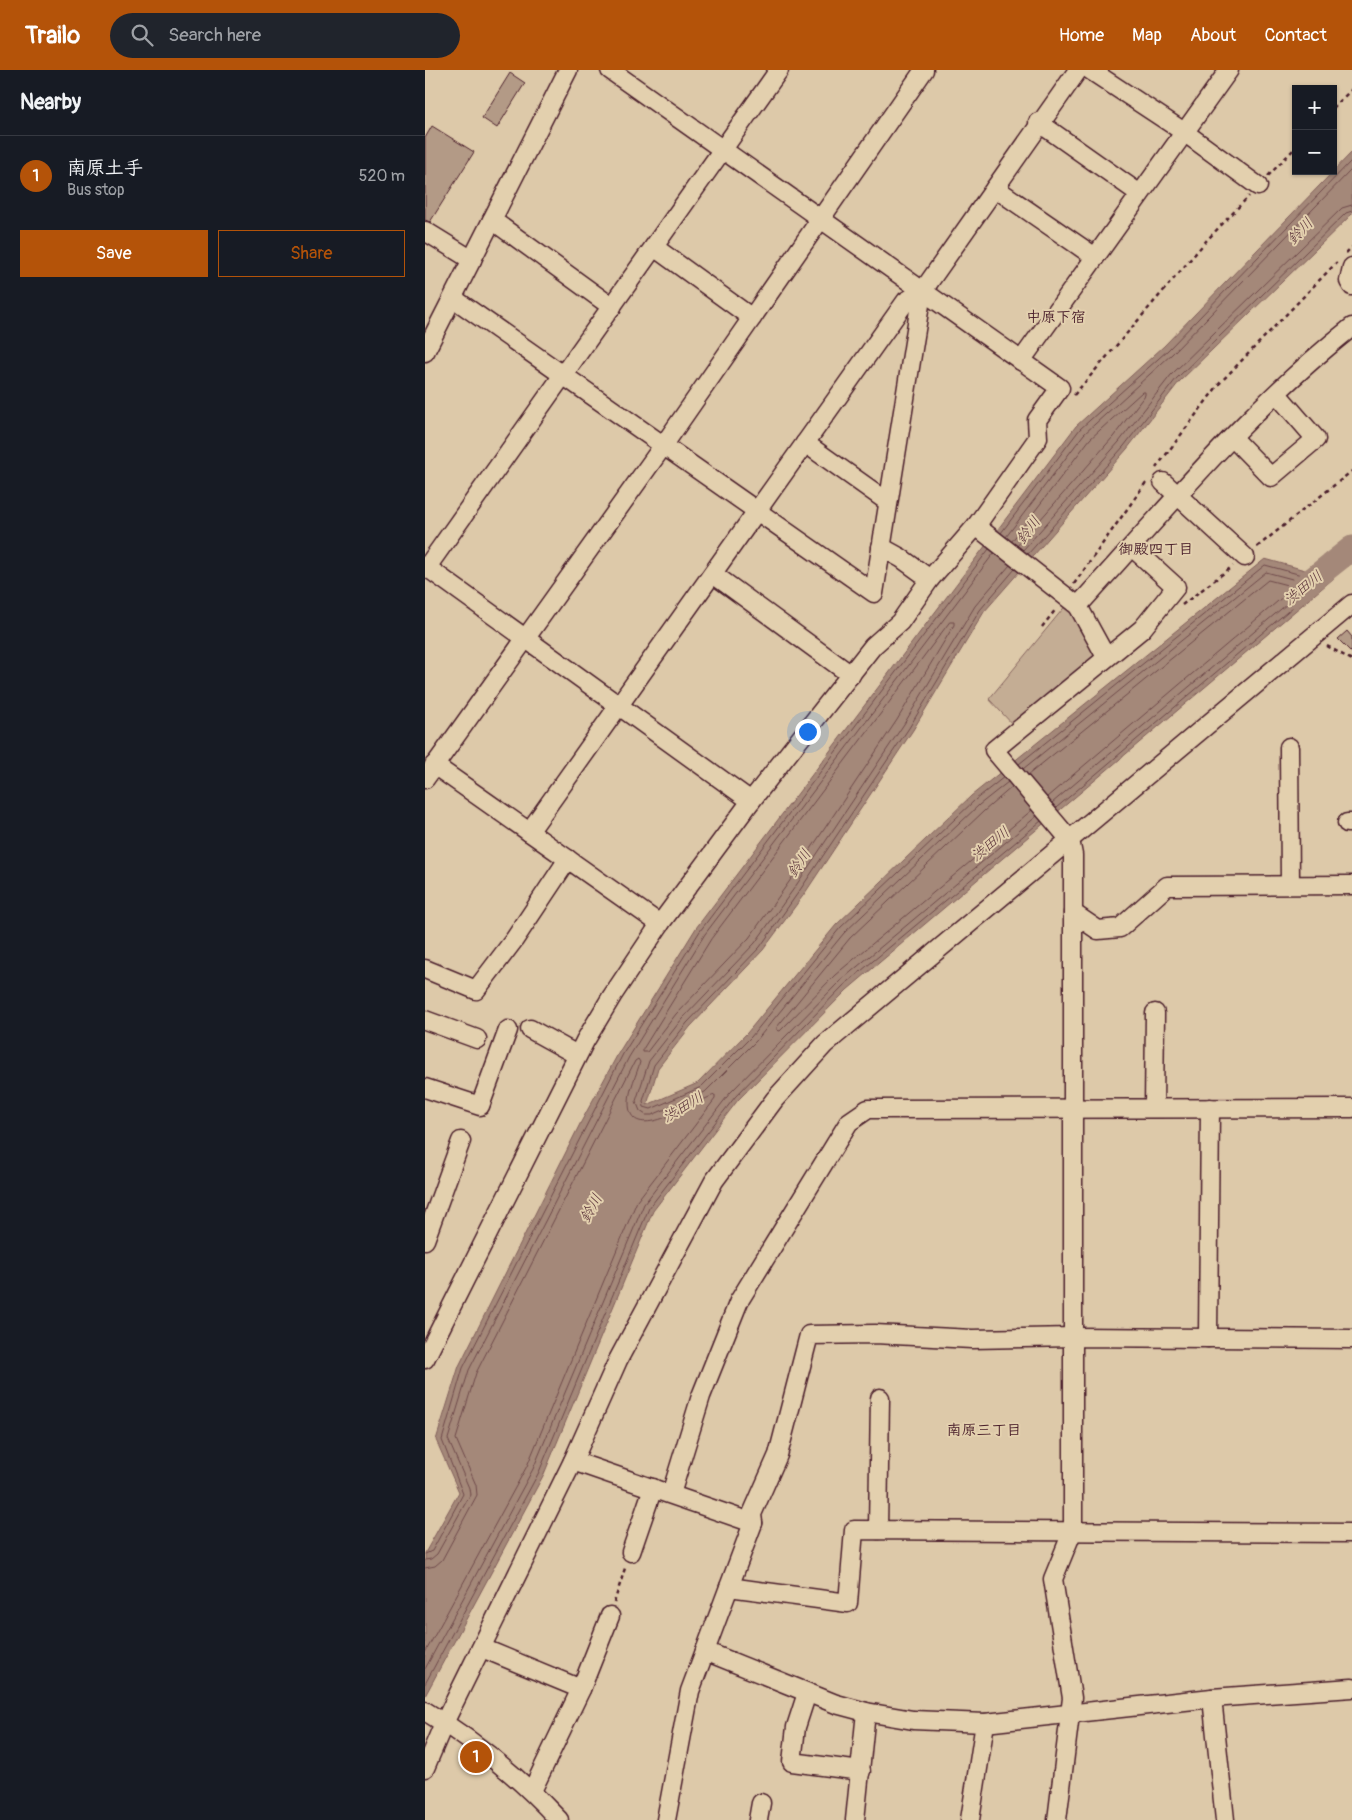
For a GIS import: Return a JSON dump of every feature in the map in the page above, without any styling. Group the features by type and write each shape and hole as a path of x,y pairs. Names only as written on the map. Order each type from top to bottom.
{"street":[{"path":"425,352 569,70"},
{"path":"425,1359 577,1055 612,996 660,924 751,801 873,646 900,622 930,580 976,526 1038,438 1037,420 1060,388 722,151 610,70"},
{"path":"751,801 426,566 779,70"},
{"path":"660,924 529,832 429,772 663,446 924,70"},
{"path":"529,832 617,705 757,513 906,301 922,292 1078,70"},
{"path":"1090,70 1184,132 1258,186"},
{"path":"1021,361 1229,70"},
{"path":"1039,123 1140,194"},
{"path":"995,188 1095,257"},
{"path":"492,220 612,307"},
{"path":"425,231 472,260"},
{"path":"654,247 752,318"},
{"path":"1346,260 1349,281 1352,286"},
{"path":"453,298 757,513 874,593 922,292"},
{"path":"1067,596 1132,547 1177,496 1277,394 1322,350 1352,327"},
{"path":"1233,438 1271,478 1315,439 1277,394"},
{"path":"805,443 887,502"},
{"path":"1156,476 1245,557"},
{"path":"976,526 1067,596 1106,657"},
{"path":"881,547 901,558 930,580"},
{"path":"1057,1820 1072,1698 1053,1579 1073,1530 1074,1337 1071,1108 1073,855 1070,840 994,750 1142,629 1176,587 1132,547"},
{"path":"713,574 851,675"},
{"path":"425,1768 436,1718 483,1648 573,1461 618,1360 714,1181 775,1100 825,1044 1352,604"},
{"path":"1289,747 1290,884"},
{"path":"425,969 476,990 514,940 568,859"},
{"path":"1073,913 1098,930 1120,928 1167,886 1352,884"},
{"path":"1154,1108 1155,1013"},
{"path":"425,1020 477,1039"},
{"path":"530,1029 577,1055"},
{"path":"425,1088 480,1106 508,1030"},
{"path":"1208,1338 1210,1108"},
{"path":"671,1494 701,1396 739,1301 849,1122 868,1109 1352,1108"},
{"path":"425,1240 461,1141"},
{"path":"666,1820 685,1710 705,1650 753,1523 752,1514 778,1455 809,1334 875,1334 971,1339 1074,1337 1352,1339"},
{"path":"878,1530 880,1398"},
{"path":"573,1461 753,1523"},
{"path":"631,1552 653,1488"},
{"path":"729,1587 847,1603 853,1530 1352,1533"},
{"path":"532,1791 581,1689 610,1616"},
{"path":"483,1648 581,1689"},
{"path":"705,1650 807,1693 866,1712 913,1720 985,1723 1212,1698 1352,1688"},
{"path":"807,1693 797,1727 792,1762 861,1772"},
{"path":"1212,1698 1225,1820"},
{"path":"855,1820 866,1712"},
{"path":"436,1718 487,1754 532,1791 559,1820"},
{"path":"970,1820 985,1723"}],"path":[{"path":"1337,104 1352,89"},
{"path":"1069,401 1207,240 1292,151"},
{"path":"1042,627 1156,476 1219,384 1346,260 1352,247"},
{"path":"1312,637 1352,660"},
{"path":"610,1616 631,1552"}],"shaded area":[{"path":"1067,604 1081,618 1097,657 1014,726 989,699"}],"water":[{"name":"鈴川","path":"1352,152 1352,214 1179,382 1127,449 984,612 913,730 805,893 763,950 690,1027 658,1068 647,1105 698,1083 747,1033 836,925 971,796 1265,559 1334,578 847,990 738,1100 653,1211 544,1474 425,1696 425,1553 459,1492 436,1440 459,1366 581,1122 619,1052 696,928 1076,426 1164,346 1330,175 1337,175 1337,167"}],"building":[{"path":"510,73 525,83 497,128 482,118"},
{"path":"432,126 474,152 430,222 425,220 425,138"},
{"path":"1347,631 1352,637 1352,653 1338,639"}],"waterway":[{"name":"渋田川","path":"1293,595 1352,548"}],"place":[{"name":"南原土手","path":"476,1757"}],"district":[{"name":"中原下宿","path":"1056,317"},
{"name":"御殿四丁目","path":"1156,549"},
{"name":"南原三丁目","path":"984,1430"}]}
